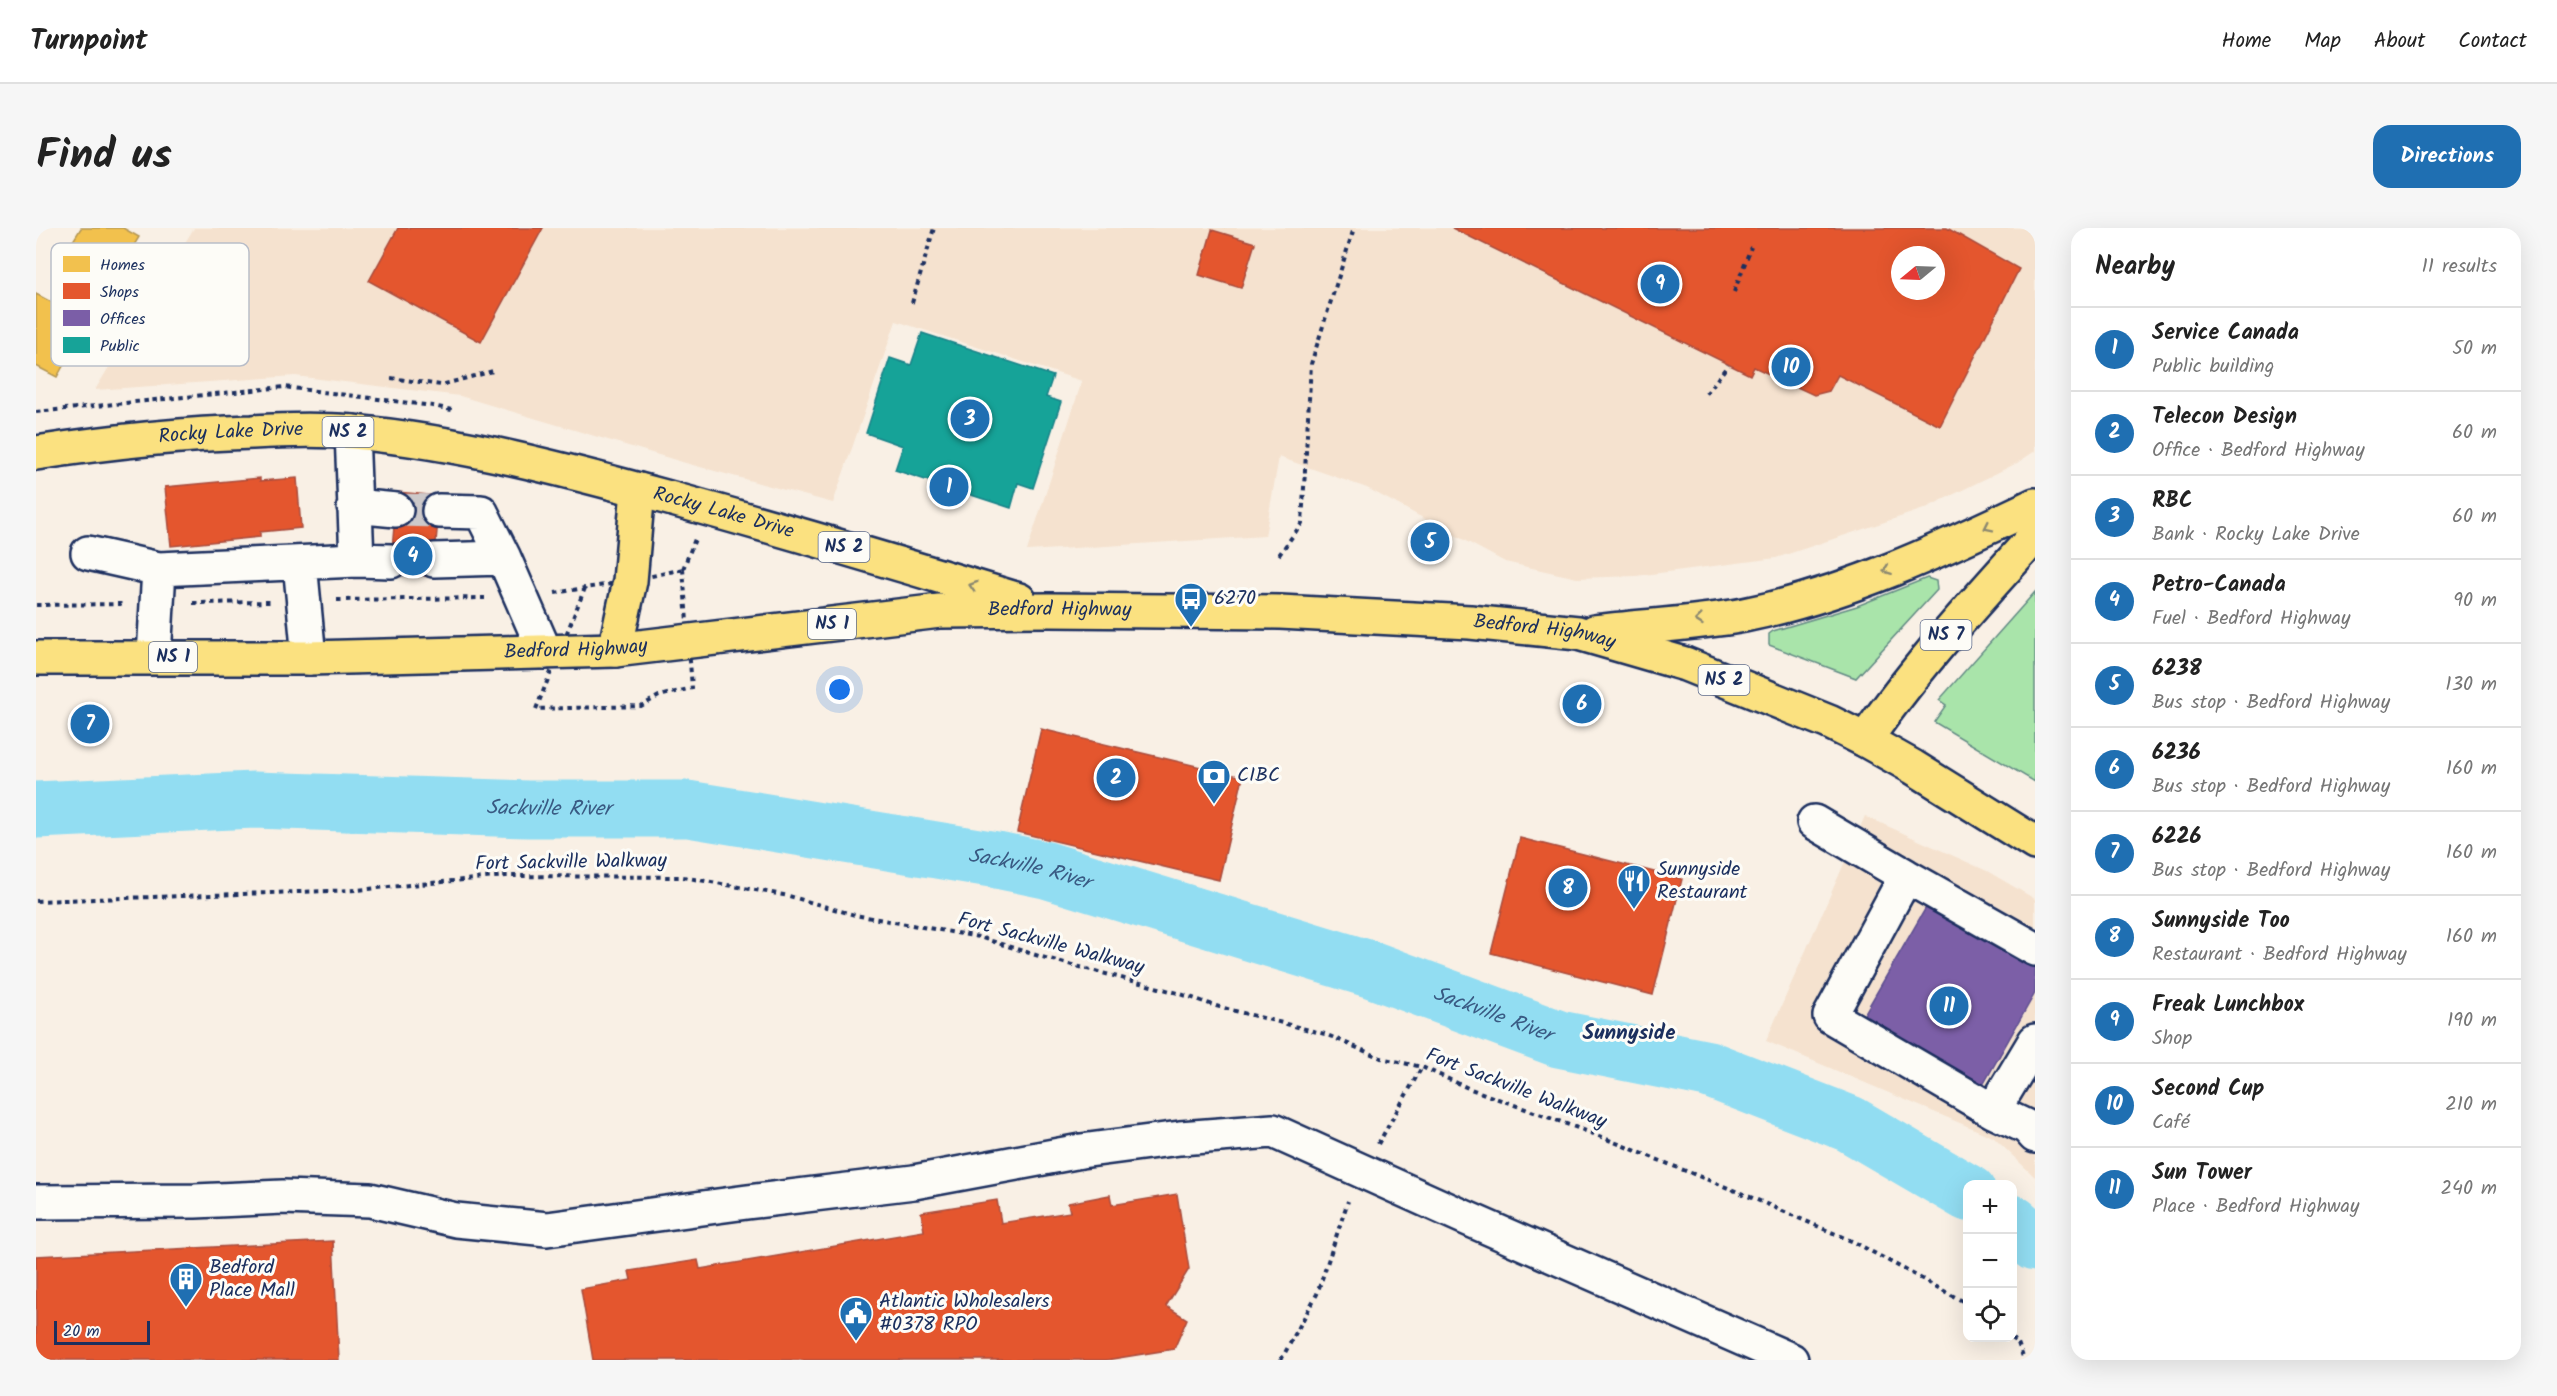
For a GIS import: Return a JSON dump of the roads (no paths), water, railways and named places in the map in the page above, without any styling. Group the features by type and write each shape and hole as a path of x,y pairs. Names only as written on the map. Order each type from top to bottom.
{"main road":[{"name":"Rocky Lake Drive","path":"36,453 177,434 290,430 352,432 436,444 556,468 638,490 826,541 1049,610"},
{"name":"Rocky Lake Drive","path":"615,651 630,581 638,490"},
{"path":"1578,633 1742,615 1767,609 1894,568 2035,505"},
{"name":"NS 7","path":"1865,740 1915,672 2035,536"},
{"name":"Bedford Highway","path":"36,658 309,658 615,651 940,611 1049,610 1325,614 1470,622 1578,633 1685,664 1829,722 1865,740 2035,843"}],"lane":[{"path":"352,432 357,560"},
{"path":"354,506 396,510"},
{"path":"439,511 481,512 545,652"},
{"path":"88,554 159,569 357,560 391,561"},
{"path":"434,560 504,558"},
{"path":"300,563 309,658"},
{"path":"154,657 159,569"},
{"path":"1814,822 2035,949"},
{"path":"1906,876 1830,1016 1993,1111 2027,1127 2035,1136"},
{"path":"1993,1111 2035,1041"},
{"path":"36,1202 184,1201 283,1197 370,1200 456,1220 547,1229 914,1182 1081,1151 1180,1138 1273,1131 1770,1356"}],"waterway":[{"name":"Sackville River","path":"36,810 254,800 528,809 688,809 997,860 1046,870 1373,970 1559,1039 1708,1069 1850,1124 1963,1190"},
{"name":"Sackville River","path":"2017,1227 2035,1243"}],"tunnel":[{"path":"396,510 439,511"},
{"path":"391,561 434,560"}],"place":[{"name":"Freak Lunchbox","path":"1660,284"},
{"name":"Second Cup","path":"1791,367"},
{"name":"RBC","path":"970,419"},
{"name":"Service Canada","path":"949,487"},
{"name":"6238","path":"1430,542"},
{"name":"Petro-Canada","path":"413,556"},
{"name":"6270","path":"1191,628"},
{"name":"6236","path":"1582,704"},
{"name":"6226","path":"90,724"},
{"name":"Telecon Design","path":"1116,778"},
{"name":"CIBC","path":"1214,805"},
{"name":"Sunnyside Too","path":"1568,888"},
{"name":"Sunnyside Restaurant","path":"1634,910"},
{"name":"Sun Tower","path":"1949,1006"},
{"name":"Bedford Place Mall","path":"186,1308"},
{"name":"Atlantic Wholesalers #0378 RPO","path":"856,1342"}],"district":[{"name":"Sunnyside","path":"1629,1033"}]}
